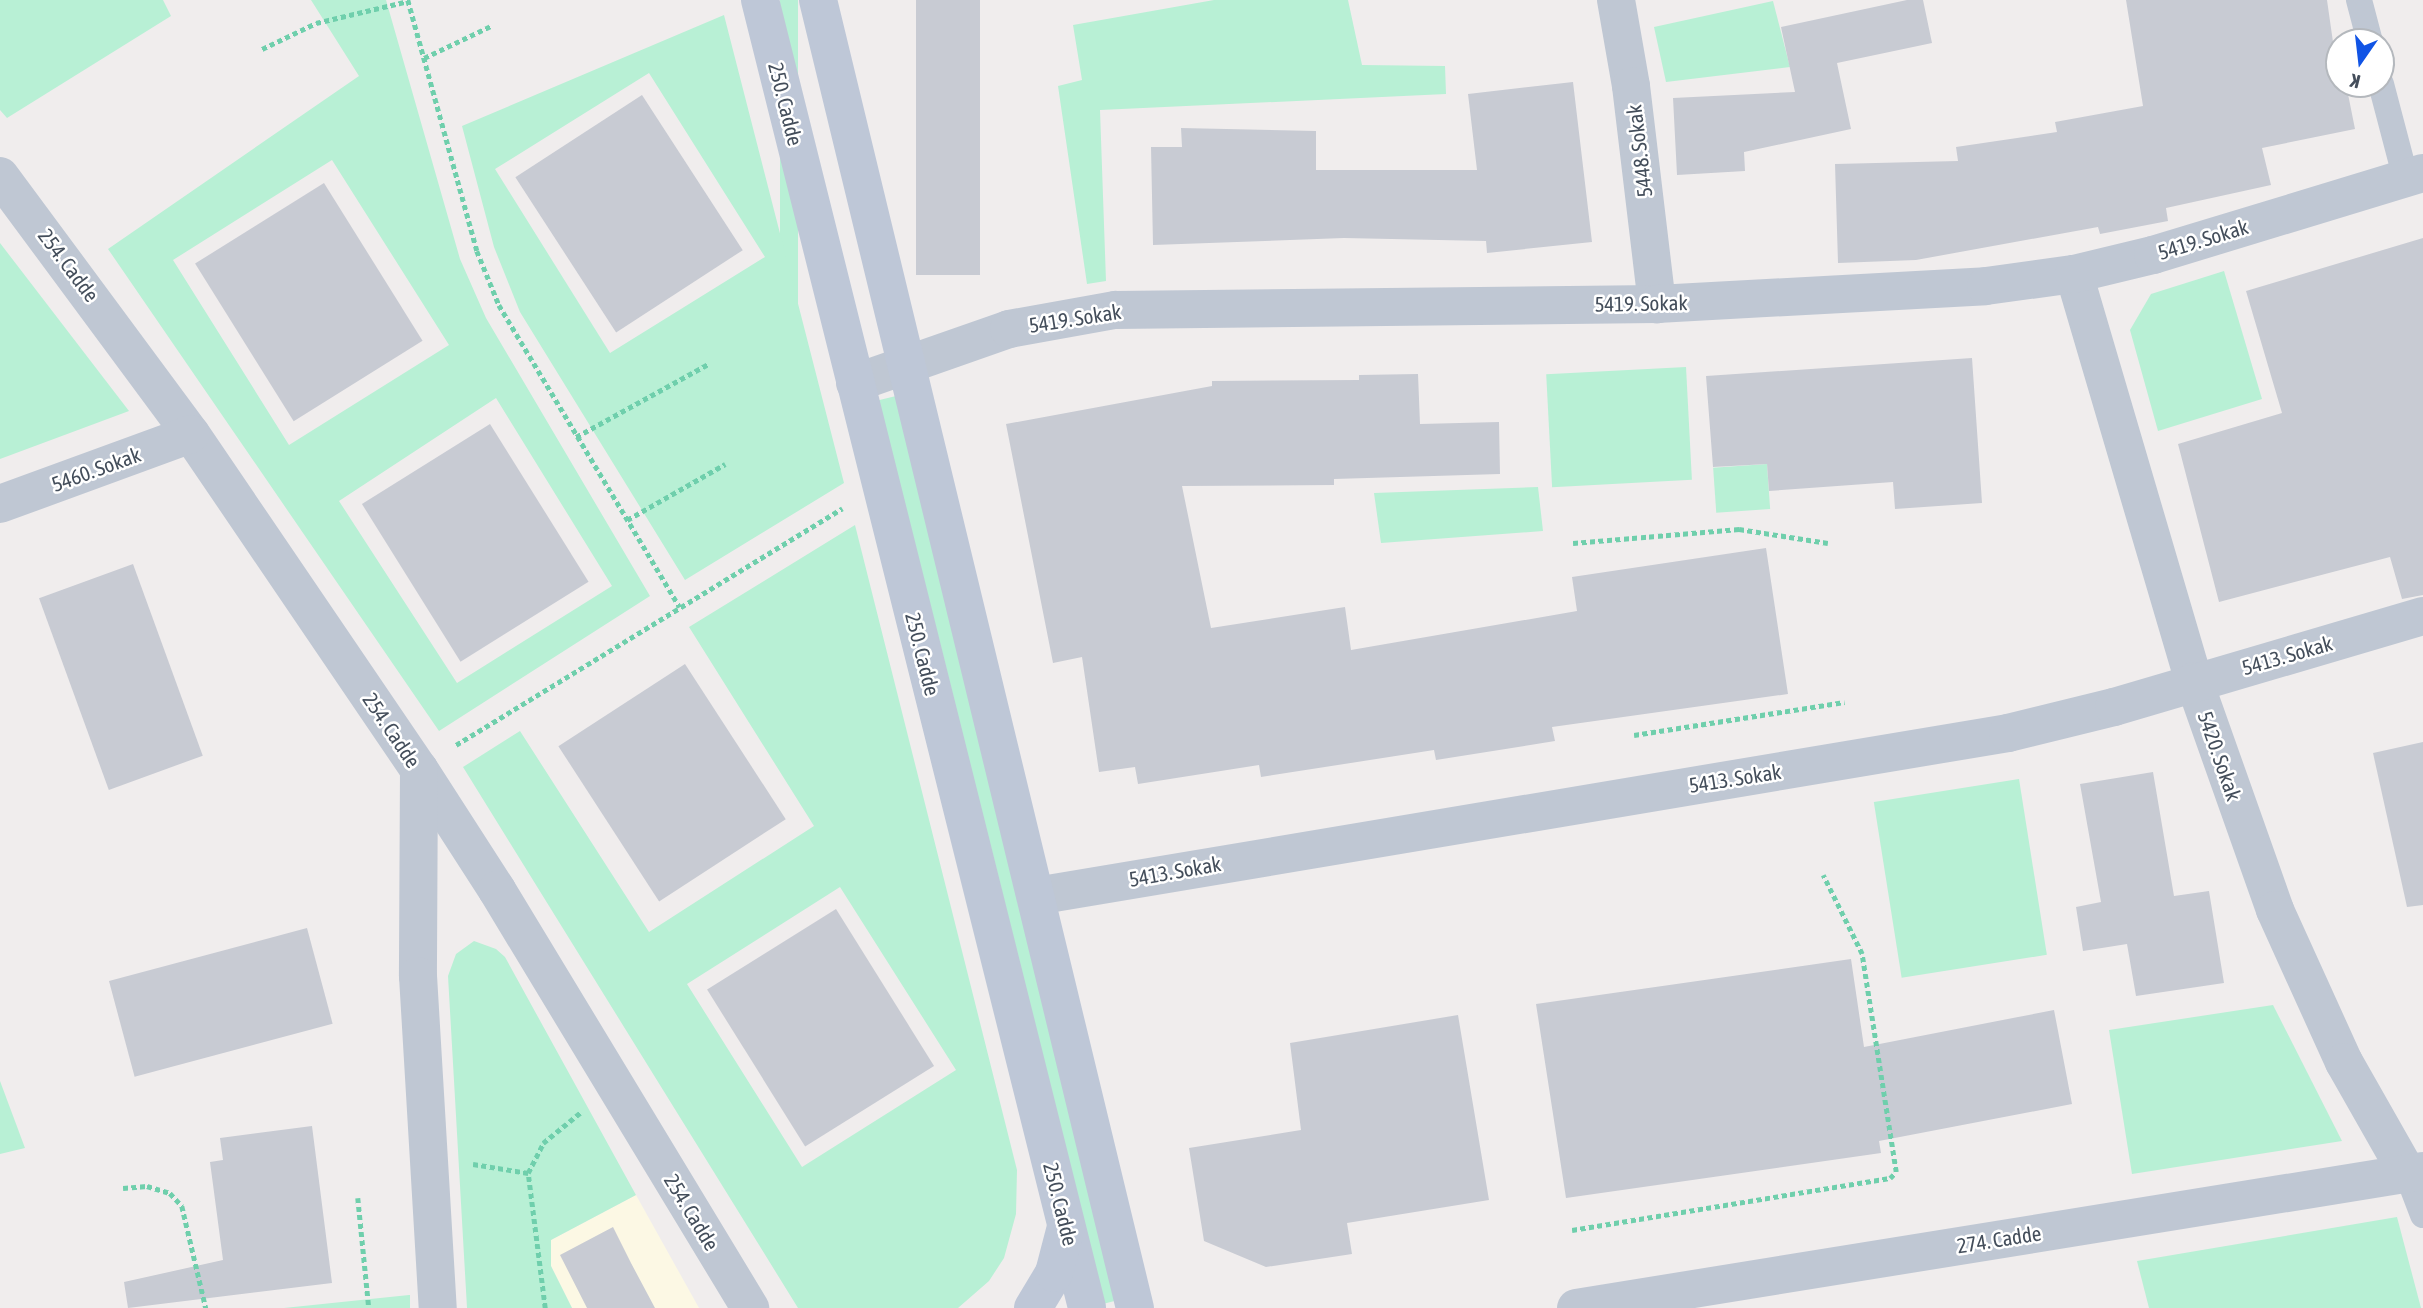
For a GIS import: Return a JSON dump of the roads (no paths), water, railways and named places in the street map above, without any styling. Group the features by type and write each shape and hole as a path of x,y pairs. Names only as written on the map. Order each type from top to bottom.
{"street":[{"name":"250. Cadde","path":"760,0 1087,1308"},
{"path":"818,0 1135,1308"},
{"name":"5448. Sokak","path":"1616,0 1631,86 1657,304"},
{"name":"254. Cadde","path":"0,176 191,434 419,769 619,1088 750,1308"},
{"name":"5419. Sokak","path":"855,383 1009,329 1062,317 1152,307 1657,304 1876,295 2074,274 2414,176"},
{"name":"5420. Sokak","path":"2074,274 2194,681 2275,911 2344,1062 2415,1172"},
{"name":"5460. Sokak","path":"0,504 191,434"},
{"name":"5413. Sokak","path":"1036,896 2008,733 2114,707 2194,681 2423,616"},
{"path":"419,769 418,976 438,1308"},
{"name":"274. Cadde","path":"1576,1308 2415,1172"},
{"path":"1033,1308 1054,1273 1067,1225"}],"lane":[{"path":"2358,0 2366,28"},
{"path":"2386,98 2414,176"},
{"name":"5420. Sokak","path":"2415,1172 2423,1215"}]}
